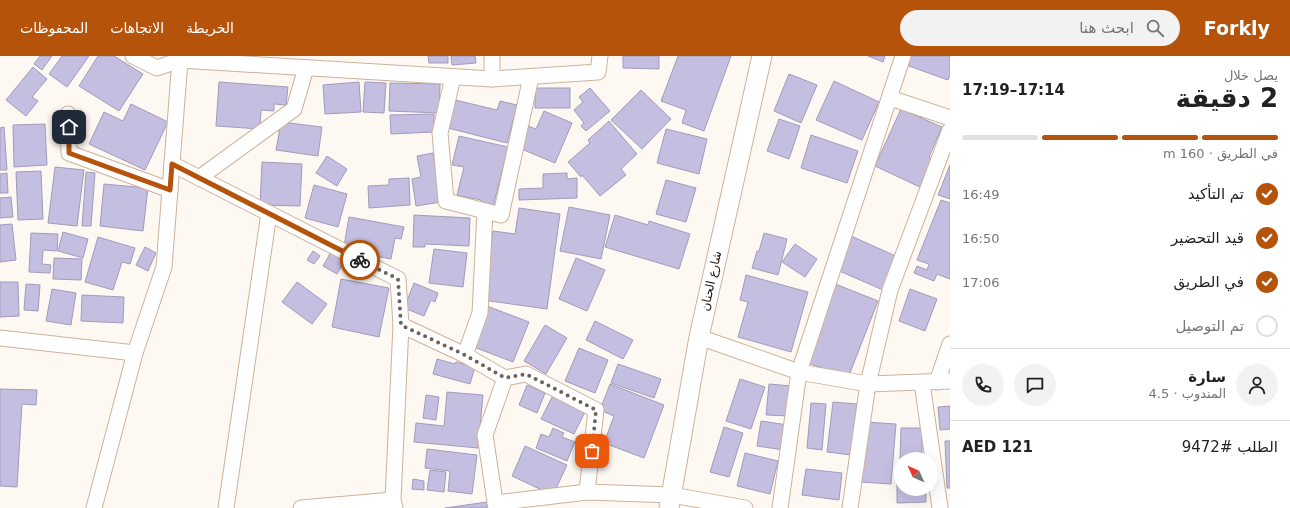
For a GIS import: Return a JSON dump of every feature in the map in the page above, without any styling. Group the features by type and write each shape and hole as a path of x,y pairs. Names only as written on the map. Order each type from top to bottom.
{"main road":[{"name":"شارع الحنان","path":"671,501 699,337 762,56"}],"street":[{"path":"133,56 157,62 180,60 492,79 598,72 600,56"},
{"path":"492,56 492,79"},
{"path":"780,508 799,372 903,56"},
{"path":"94,508 135,353 164,267 180,60"},
{"path":"199,178 294,109 306,68"},
{"path":"453,77 440,133 446,201 501,215 530,77"},
{"path":"890,98 950,118"},
{"path":"68,114 69,153 170,190"},
{"path":"850,508 868,384 890,290 950,130"},
{"path":"172,164 398,279 401,325 394,504 301,508"},
{"path":"465,355 480,313 485,211"},
{"path":"226,508 269,213"},
{"path":"401,325 465,355 505,378 526,374 596,410 587,492"},
{"path":"699,337 799,372 868,384 936,382"},
{"path":"0,338 135,353"},
{"path":"940,508 936,382 950,344"},
{"path":"505,378 485,435 496,506 587,492 745,508"}],"building":[{"path":"40,56 52,56 42,70 34,64"},
{"path":"62,56 89,56 67,87 49,74"},
{"path":"98,56 114,56 143,74 119,111 79,86"},
{"path":"428,56 448,56 448,63 429,63"},
{"path":"451,56 475,56 476,63 452,65"},
{"path":"623,56 659,56 659,69 623,68"},
{"path":"678,56 731,56 704,131 682,123 686,110 661,101"},
{"path":"868,56 885,56 883,62"},
{"path":"910,56 950,56 950,75 948,80 906,65"},
{"path":"33,67 47,79 32,97 38,101 26,116 6,100"},
{"path":"789,74 817,85 801,123 774,111"},
{"path":"834,81 879,102 862,140 816,120"},
{"path":"219,82 288,87 286,105 274,104 274,111 261,110 260,129 216,126"},
{"path":"359,82 361,112 325,114 323,85"},
{"path":"365,82 386,83 384,113 363,112"},
{"path":"390,83 440,84 439,113 389,111"},
{"path":"535,88 570,88 570,108 535,108"},
{"path":"590,88 610,111 586,131 581,126 584,123 574,110 583,102 579,97"},
{"path":"641,90 671,119 642,149 611,120"},
{"path":"451,99 497,110 500,101 517,105 507,143 444,127"},
{"path":"131,104 168,122 145,170 89,144 104,112 123,121"},
{"path":"901,109 942,127 929,157 934,160 922,188 875,166"},
{"path":"544,111 572,123 555,163 519,148 528,126 536,129"},
{"path":"434,114 434,132 391,134 390,115"},
{"path":"779,119 800,126 789,159 767,151"},
{"path":"609,121 637,154 621,169 626,175 600,196 582,175 581,177 568,162 590,143 588,140"},
{"path":"281,122 322,127 318,156 276,150"},
{"path":"45,124 47,165 14,167 13,125"},
{"path":"4,127 7,170 0,170 0,128"},
{"path":"666,129 707,139 699,174 657,163"},
{"path":"811,135 858,151 847,183 801,168"},
{"path":"459,136 508,147 492,211 479,208 481,200 457,195 464,167 452,165"},
{"path":"433,153 441,202 416,206 412,179 421,177 417,156"},
{"path":"327,156 347,169 337,186 316,173"},
{"path":"262,162 302,164 300,206 260,205"},
{"path":"950,165 950,199 938,195"},
{"path":"55,167 84,170 77,226 48,223"},
{"path":"41,171 43,219 18,220 16,172"},
{"path":"86,172 95,173 91,226 82,226"},
{"path":"7,173 8,193 0,193 0,174"},
{"path":"567,173 567,179 577,178 577,198 519,200 519,189 543,188 543,174"},
{"path":"409,178 410,205 369,208 368,186 389,185 389,179"},
{"path":"666,180 696,188 686,222 656,214"},
{"path":"104,184 148,188 143,231 100,226"},
{"path":"314,185 347,194 338,227 305,218"},
{"path":"11,197 13,217 0,218 0,198"},
{"path":"941,200 950,203 950,279 937,274 934,281 914,273 917,266 927,270 929,264 917,260"},
{"path":"569,207 610,215 601,259 560,251"},
{"path":"519,208 560,214 547,309 483,300 493,231 515,234"},
{"path":"414,215 470,218 469,246 425,244 425,247 413,247"},
{"path":"615,215 648,225 649,221 690,234 679,269 605,247"},
{"path":"349,217 404,227 401,239 395,238 391,259 364,254 364,250 344,246"},
{"path":"12,224 16,260 0,262 0,225"},
{"path":"63,232 88,239 83,258 58,251"},
{"path":"31,233 58,234 57,251 43,250 42,264 51,265 50,273 29,272"},
{"path":"764,233 787,239 778,275 752,268"},
{"path":"851,236 898,257 883,290 837,270"},
{"path":"98,237 135,248 130,264 122,262 113,290 85,282"},
{"path":"795,244 817,259 805,277 782,262"},
{"path":"145,247 156,253 148,271 136,265"},
{"path":"434,249 467,253 463,287 429,283"},
{"path":"332,250 346,258 337,274 323,266"},
{"path":"313,251 320,256 314,264 307,260"},
{"path":"54,258 82,259 81,280 53,279"},
{"path":"576,258 605,270 587,311 559,299"},
{"path":"746,275 808,292 791,352 738,337 748,302 740,300"},
{"path":"341,279 389,288 379,337 332,327"},
{"path":"0,282 18,282 19,316 0,317"},
{"path":"297,282 327,304 312,324 282,302"},
{"path":"414,283 438,293 435,302 431,300 424,316 404,308"},
{"path":"833,283 878,301 848,378 803,361"},
{"path":"26,284 40,285 38,311 24,310"},
{"path":"52,289 76,293 71,325 46,321"},
{"path":"910,289 937,299 925,331 899,321"},
{"path":"82,295 124,297 123,323 81,321"},
{"path":"487,306 529,322 513,362 471,346"},
{"path":"595,321 633,340 623,359 586,340"},
{"path":"545,325 567,338 546,374 524,361"},
{"path":"579,348 608,360 595,393 565,381"},
{"path":"437,359 475,367 470,384 433,374"},
{"path":"618,364 661,379 654,398 611,383"},
{"path":"740,379 765,387 751,429 726,421"},
{"path":"610,384 664,405 644,458 604,443 614,416 600,410"},
{"path":"769,384 792,386 789,416 766,415"},
{"path":"527,385 545,393 537,413 519,405"},
{"path":"0,389 37,390 36,405 22,404 17,487 0,486"},
{"path":"447,392 483,395 478,448 414,442 416,423 444,426"},
{"path":"426,395 439,397 436,420 423,418"},
{"path":"553,395 586,410 574,434 541,419"},
{"path":"833,402 857,404 851,455 827,452"},
{"path":"811,403 826,404 822,450 807,448"},
{"path":"950,406 950,429 940,430 938,407"},
{"path":"761,421 788,425 784,450 757,446"},
{"path":"866,422 896,424 891,484 861,482"},
{"path":"724,427 743,433 729,477 710,472"},
{"path":"553,428 564,433 562,437 575,442 567,461 536,448 541,434 549,437"},
{"path":"901,428 922,428 922,452 900,452"},
{"path":"945,441 950,441 950,488 947,488"},
{"path":"525,446 567,465 554,493 546,492 512,476"},
{"path":"427,449 477,455 472,494 448,491 450,471 425,468"},
{"path":"745,453 778,461 770,494 737,486"},
{"path":"806,469 842,473 839,500 802,495"},
{"path":"430,470 446,472 444,492 427,490"},
{"path":"413,479 424,481 424,490 412,489"},
{"path":"897,496 926,496 926,502 897,503"},
{"path":"487,502 487,508 445,508"}],"way so far":[{"path":"360,260 398,279 401,325 465,355 505,378 526,374 596,410 592,451"}],"route":[{"path":"69,127 69,153 170,190 172,164 360,260"}]}
